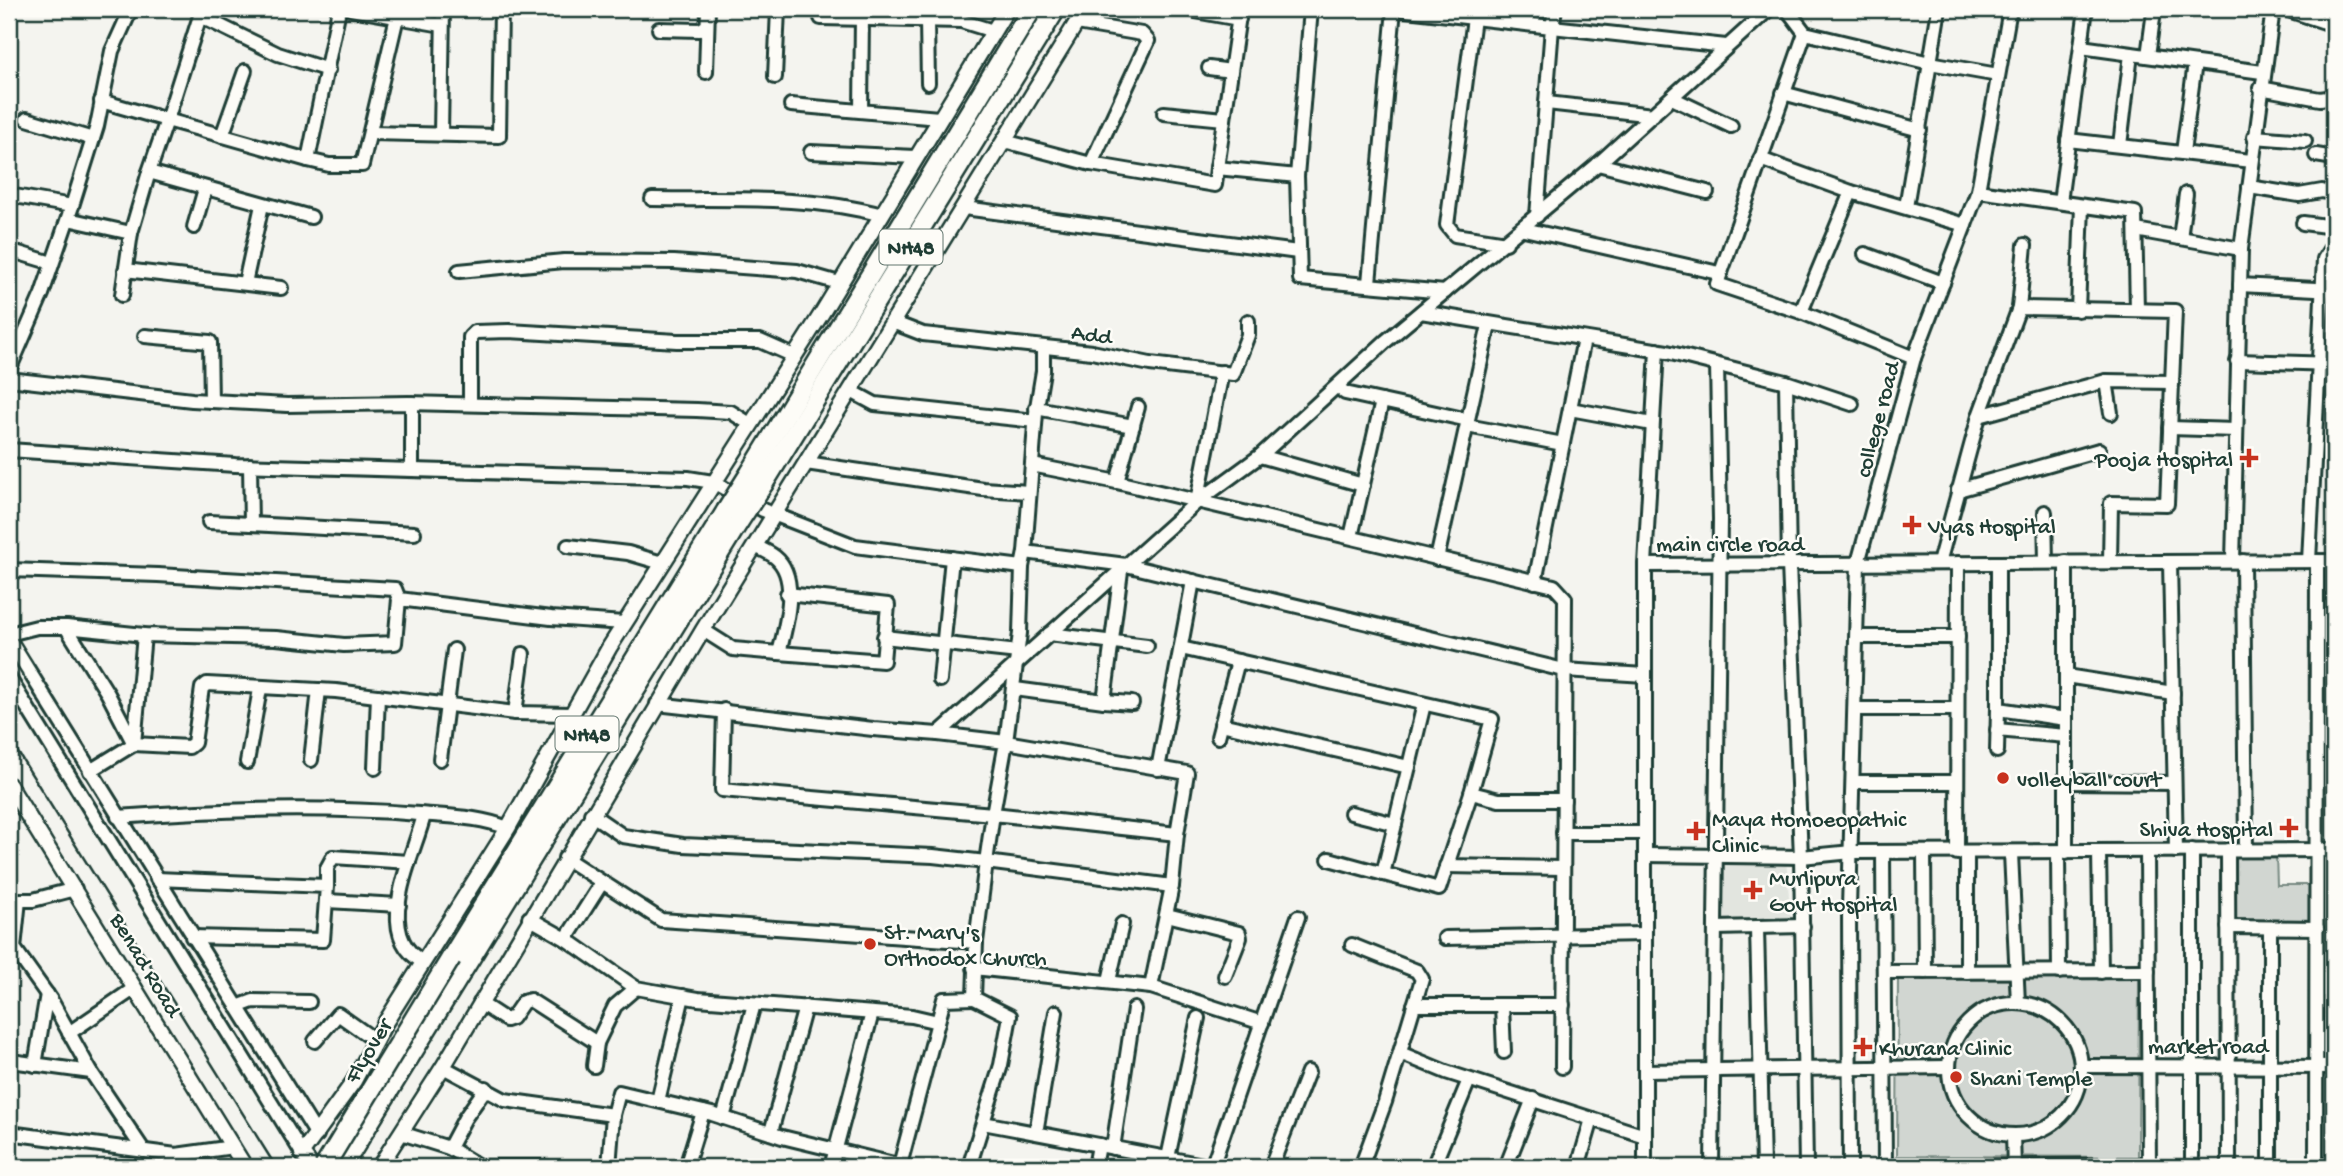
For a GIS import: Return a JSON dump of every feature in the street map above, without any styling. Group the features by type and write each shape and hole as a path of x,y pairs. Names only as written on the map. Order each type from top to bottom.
{"highway":[{"name":"NH48","path":"757,478 1032,9"},
{"name":"NH48","path":"458,963 732,517 1056,9"},
{"name":"Flyover","path":"324,1167 458,963"},
{"name":"Flyover","path":"341,1167 458,963"}],"main road":[{"path":"312,1167 302,1153 354,1081 423,962 508,828 624,623 882,215 1007,9"},
{"path":"379,1167 443,1067 657,704 1085,9"},
{"name":"Benad Road","path":"9,785 233,1147 242,1166"},
{"path":"317,1135 341,1167"}],"street":[{"path":"9,370 68,219 93,139 112,51 131,9"},
{"path":"308,160 339,9"},
{"path":"351,9 442,25"},
{"path":"441,134 443,9"},
{"path":"372,133 499,136 501,9"},
{"path":"706,72 708,9"},
{"path":"775,77 778,9"},
{"path":"1311,9 1297,176 1300,279 1369,283 1445,292"},
{"path":"1369,283 1396,9 1475,14 1552,27 1726,46"},
{"path":"1537,216 1555,9"},
{"path":"938,734 1018,657 1049,634 1197,502 1260,456 1421,312 1524,229 1769,9"},
{"path":"1787,9 1805,33 1930,63 1998,75"},
{"path":"1906,206 1939,9"},
{"name":"college road","path":"1850,1167 1849,1069 1858,563 1914,358 1978,191 2010,9"},
{"path":"2060,202 2085,9"},
{"path":"2246,850 2238,561 2237,361 2241,249 2262,72 2273,9"},
{"path":"2285,9 2327,18"},
{"path":"1004,141 1091,164 1215,185 1239,14 1195,11"},
{"path":"2148,56 2154,11"},
{"path":"1475,14 1447,225 1455,235 1506,243"},
{"path":"122,295 131,233 200,16 278,54 328,69"},
{"path":"101,101 308,160 329,165 362,165 372,133 397,17"},
{"path":"861,111 862,17"},
{"path":"821,18 973,22 993,32"},
{"path":"928,20 928,83"},
{"path":"1077,23 1142,34 1148,41 1091,164"},
{"path":"659,29 701,30 707,26"},
{"path":"1805,33 1718,273 1717,284 1801,312 1914,358"},
{"path":"2081,47 2262,72"},
{"path":"2120,145 2131,54"},
{"path":"2183,152 2194,63"},
{"path":"1209,68 1231,71"},
{"path":"222,136 245,71"},
{"path":"2260,88 2320,99 2334,97"},
{"path":"1783,93 1920,130"},
{"path":"1672,98 1731,126"},
{"path":"1547,103 1653,115"},
{"path":"791,104 939,118"},
{"path":"1164,113 1224,119"},
{"path":"27,119 93,139"},
{"path":"2254,137 2305,141"},
{"path":"2068,140 2251,161"},
{"path":"811,152 915,157"},
{"path":"2315,155 2334,158"},
{"path":"1760,159 1851,192 1965,225"},
{"path":"1598,164 1707,192"},
{"path":"1217,168 1297,176"},
{"path":"149,172 311,217"},
{"path":"2249,187 2299,195 2322,191 2334,194"},
{"path":"194,226 205,189"},
{"path":"1978,191 2135,213 2137,310"},
{"path":"1801,312 1851,192"},
{"path":"9,194 72,206"},
{"path":"2180,238 2186,194"},
{"path":"652,199 759,200 855,208 882,215"},
{"path":"245,283 262,205"},
{"path":"2078,310 2082,206"},
{"path":"964,208 1298,252"},
{"path":"68,219 131,233"},
{"path":"2303,223 2334,227"},
{"path":"1524,229 1718,273"},
{"path":"2136,230 2241,249"},
{"path":"2316,1167 2317,849 2313,561 2328,364 2328,290 2324,259 2334,243"},
{"path":"1939,563 1979,416 2020,307 2025,245"},
{"path":"9,250 52,263"},
{"path":"1865,254 1943,283"},
{"path":"459,271 564,261 674,262 785,269 817,274 839,283"},
{"path":"125,270 281,288"},
{"path":"2240,285 2328,290"},
{"path":"2020,307 2175,311 2168,504 2111,503 2110,562"},
{"path":"1421,312 1657,351 1786,382 1852,404"},
{"path":"1197,502 1222,372 1233,374 1237,367 1248,335 1248,321"},
{"name":"Add","path":"892,322 923,334 1222,372"},
{"path":"1437,559 1489,324"},
{"path":"470,404 470,337 475,332 509,331 677,341 760,341 794,356"},
{"path":"145,336 210,342 211,401"},
{"path":"1535,582 1584,339"},
{"path":"974,998 976,942 986,862 1018,657 1022,568 1036,414 1043,371 1043,348"},
{"path":"1645,565 1657,351"},
{"path":"2237,361 2328,364"},
{"path":"1712,1167 1717,856 1717,365"},
{"path":"9,379 211,401 287,405 412,403 731,412 750,424"},
{"path":"1979,416 2106,381 2171,382"},
{"path":"2106,381 2111,414"},
{"path":"1786,382 1789,564 1803,926 1806,1167"},
{"path":"1338,387 1345,393 1563,444"},
{"path":"851,391 875,404 1036,414 1133,426"},
{"path":"1351,537 1382,401"},
{"path":"412,403 412,469"},
{"path":"1117,482 1138,407"},
{"path":"1570,409 1652,424"},
{"path":"2170,428 2236,430"},
{"path":"9,450 250,465 674,477 713,482 774,514 855,546 1022,568"},
{"path":"1958,490 2099,450"},
{"path":"1260,456 1363,485"},
{"path":"806,463 983,489 1029,492"},
{"path":"250,465 251,524"},
{"path":"1032,465 1117,482 1554,586 1565,598 1562,1067"},
{"path":"2045,512 2046,562"},
{"path":"209,522 414,533"},
{"path":"568,545 628,553 662,563"},
{"path":"755,546 776,558 788,577 786,625 779,653"},
{"path":"1025,552 1193,581 1564,670 1645,675"},
{"path":"940,680 952,558"},
{"name":"main circle road","path":"1645,1167 1645,565 2334,561"},
{"path":"1997,751 1998,562"},
{"path":"2059,972 2066,782 2066,562"},
{"path":"2170,562 2176,851"},
{"path":"1958,563 1957,782 1967,972"},
{"path":"1104,701 1110,642 1124,568"},
{"path":"9,570 158,575 395,589 399,599 395,643 344,645 276,638 144,635 66,627 37,627 9,637 192,937 317,1135"},
{"path":"1158,769 1193,581"},
{"path":"703,629 733,649 883,661 888,606 788,594"},
{"path":"399,599 551,618 624,623"},
{"path":"66,627 108,694 134,744"},
{"path":"1049,634 1147,646"},
{"path":"134,744 144,635"},
{"path":"884,637 943,641 1018,657"},
{"path":"1857,637 1958,637"},
{"path":"1181,648 1492,719 1439,889 1329,859"},
{"path":"440,759 454,650"},
{"path":"516,713 523,654"},
{"path":"1238,661 1220,730 1409,767"},
{"path":"2066,676 2173,693"},
{"path":"9,678 302,1153"},
{"path":"90,771 134,744 189,747 194,743 202,688 207,684 260,690 319,690 449,702 516,713 572,714"},
{"path":"1014,689 1132,703"},
{"path":"247,762 260,690"},
{"path":"311,760 319,690"},
{"path":"375,768 378,696"},
{"path":"657,704 1006,742 1187,774 1172,886 1152,987"},
{"path":"1383,874 1424,704"},
{"path":"1855,709 1957,709"},
{"path":"1998,709 2066,719"},
{"path":"724,710 722,790 993,814 1177,834"},
{"path":"1997,730 2066,736"},
{"path":"1853,782 1957,782"},
{"path":"2066,782 2173,783"},
{"path":"1471,793 1499,800 1564,800"},
{"path":"118,817 345,810 480,817 508,828"},
{"path":"1351,813 1395,824"},
{"path":"591,814 623,836 683,845 933,856 1172,886"},
{"path":"423,962 398,936 399,905 424,815"},
{"path":"1563,833 1645,833"},
{"path":"2192,850 2192,1167"},
{"path":"2228,850 2229,1167"},
{"path":"1645,855 1801,857 1852,852 2334,850"},
{"path":"1940,1167 2149,1166 2147,851"},
{"path":"1883,852 1885,1167"},
{"path":"2099,852 2101,972"},
{"path":"1924,853 1925,972"},
{"path":"2011,853 2018,1003"},
{"path":"192,937 323,940 327,868 333,857 409,862"},
{"path":"565,858 601,884 661,920 976,942"},
{"path":"1446,866 1563,868"},
{"path":"157,879 327,887"},
{"path":"566,939 601,884"},
{"path":"75,889 33,900 14,900 14,948 47,994 91,1072 144,1151"},
{"path":"327,901 399,905"},
{"path":"1167,915 1239,933 1240,938 1225,976"},
{"path":"983,1123 1113,1148 1167,1163 1213,1167 1298,917"},
{"path":"529,918 566,939 636,988 754,1004 872,1013 938,1022"},
{"path":"1109,981 1122,925"},
{"path":"1716,928 1803,926"},
{"path":"2228,927 2317,928"},
{"path":"2270,928 2270,1167"},
{"path":"1757,929 1763,1069 1763,1167"},
{"path":"1445,939 1645,934"},
{"path":"1352,945 1417,971 1422,979 1361,1167"},
{"path":"974,968 1152,987 1262,1023"},
{"path":"1884,972 2148,971"},
{"path":"69,1033 135,988"},
{"path":"594,1066 597,1043 615,1006 636,988"},
{"path":"35,1065 47,994"},
{"path":"658,1101 683,996"},
{"path":"609,1167 613,1115 619,1092 903,1166 944,999 974,998 1010,1016 1001,1065 968,1167"},
{"path":"480,1003 506,1020 512,1018 523,1002 530,1000 597,1043"},
{"path":"237,1007 253,1001 309,1002"},
{"path":"2018,1003 2041,1009 2061,1021 2078,1046 2082,1066 2080,1084 2063,1116 2031,1133 2013,1135 1996,1132 1967,1114 1954,1092 1949,1067 1956,1039 1970,1021 1989,1009 2018,1003"},
{"path":"723,1118 754,1004"},
{"path":"1414,1005 1563,1005"},
{"path":"1502,1005 1504,1052"},
{"path":"771,1132 784,1093 805,1007"},
{"path":"1113,1148 1134,1009"},
{"path":"1036,1133 1056,1012"},
{"path":"831,1167 872,1013"},
{"path":"315,1041 338,1014 376,1041"},
{"path":"1167,1163 1198,1018"},
{"path":"1400,1053 1469,1080 1645,1136"},
{"path":"11,1061 91,1072"},
{"name":"market road","path":"2082,1066 2334,1067"},
{"path":"443,1067 505,1100 613,1115"},
{"path":"1645,1071 1949,1067"},
{"path":"1271,1167 1308,1072"},
{"path":"1433,1167 1469,1080"},
{"path":"449,1148 465,1118 486,1088"},
{"path":"1506,1167 1533,1099"},
{"path":"686,1167 704,1112"},
{"path":"1578,1167 1592,1119"},
{"path":"9,1133 144,1151 171,1161 233,1147"},
{"path":"401,1133 449,1148 480,1167 546,1167"},
{"path":"2013,1135 2014,1167"},
{"path":"1096,1167 1099,1145"}],"shaded area":[{"path":"2232,853 2276,853 2277,885 2310,885 2312,921 2234,922"},
{"name":"Murlipura Govt Hospital","path":"1717,857 1786,859 1791,921 1718,926"},
{"path":"1898,976 2139,978 2138,1157 1897,1156"}],"railway":[{"path":"9,738 276,1167"}],"place":[{"name":"Pooja Hospital","path":"2249,458"},
{"name":"Vyas Hospital","path":"1912,525"},
{"name":"volleyball court","path":"2003,778"},
{"name":"Shiva Hospital","path":"2289,828"},
{"name":"Maya Homoeopathic Clinic","path":"1696,831"},
{"name":"Murlipura Govt Hospital","path":"1753,890"},
{"name":"St. Mary's Orthodox Church","path":"870,944"},
{"name":"Khurana Clinic","path":"1863,1047"},
{"name":"Shani Temple","path":"1956,1077"}]}
